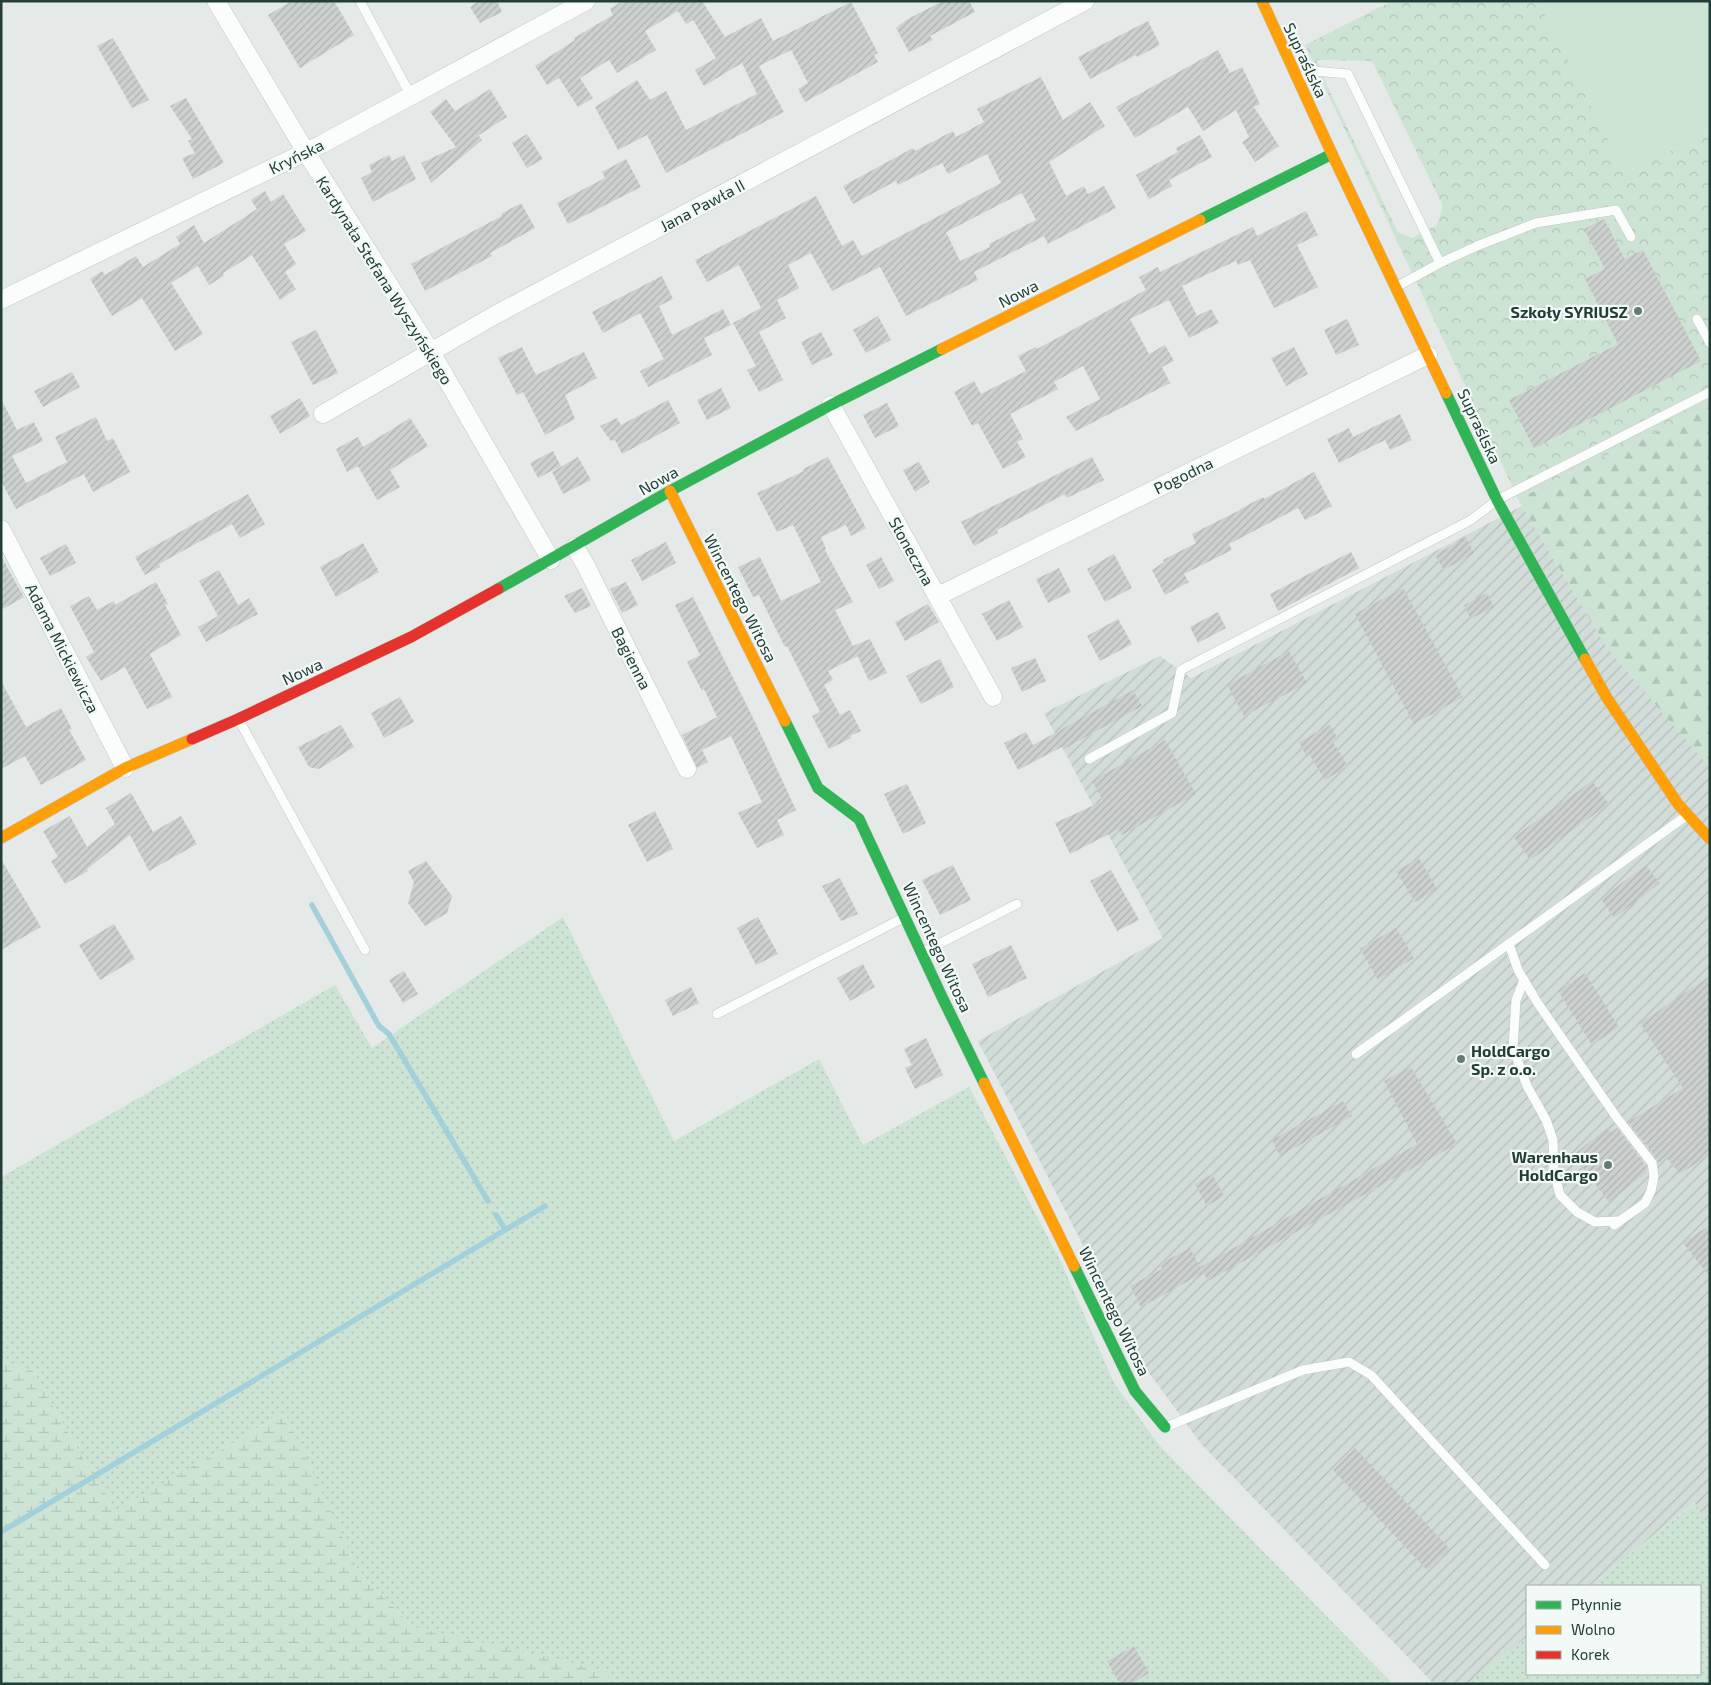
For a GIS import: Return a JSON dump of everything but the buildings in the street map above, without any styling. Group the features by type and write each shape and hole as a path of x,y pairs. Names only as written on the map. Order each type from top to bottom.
{"street":[{"name":"Kardynała Stefana Wyszyńskiego","path":"216,1 306,152 431,352 551,560"},
{"name":"Kryńska","path":"1,300 306,152 586,1"},
{"name":"Jana Pawła II","path":"323,414 495,315 1085,1"},
{"name":"Supraślska","path":"1262,1 1332,154 1497,500 1607,698 1678,804 1710,840"},
{"name":"Nowa","path":"1,838 125,768 238,718 411,637 551,560 670,491 830,405 1332,154"},
{"name":"Pogodna","path":"938,596 1428,355"},
{"name":"Słoneczna","path":"830,405 993,697"},
{"name":"Wincentego Witosa","path":"670,491 818,788 860,819 922,953 1136,1391 1165,1427"},
{"name":"Adama Mickiewicza","path":"1,529 125,768"},
{"name":"Bagienna","path":"575,546 688,769"}],"lane":[{"path":"360,1 412,96"},
{"path":"1297,79 1314,72 1348,74 1440,263"},
{"path":"1395,287 1477,246 1536,223 1616,210 1631,236"},
{"path":"1697,319 1710,343"},
{"path":"1089,759 1172,713 1181,670 1471,520 1497,500 1710,392"},
{"path":"238,718 365,950"},
{"path":"1356,1054 1688,815"},
{"path":"922,953 1016,904"},
{"path":"717,1014 905,917"},
{"path":"1509,944 1518,970 1524,980 1537,1002 1617,1118 1652,1163 1654,1176 1651,1191 1645,1203 1614,1225 1616,1220 1595,1222 1577,1212 1560,1195 1554,1172 1553,1140 1546,1120 1526,1086 1513,1048 1516,1000 1524,980"},
{"path":"1165,1427 1303,1370 1349,1362 1371,1375 1545,1566"}],"shaded area":[{"path":"1522,506 1607,648 1710,767 1710,1528 1694,1503 1591,1585 1526,1585 1526,1638 1468,1684 1434,1684 1202,1445 1147,1370 978,1041 1163,938 1044,713 1160,656 1191,678"}],"green space":[{"path":"1392,1 1538,1 1625,173 1710,131 1710,406 1518,499 1305,45","holes":["1317,60 1372,61 1443,206 1437,225 1412,238 1398,232 1328,88"]},
{"path":"1538,1 1710,1 1710,131 1625,173"},
{"path":"1710,406 1710,768 1607,648 1518,499"},
{"path":"563,917 674,1141 819,1059 863,1145 969,1087 1061,1262 1114,1383 1159,1445 1393,1684 605,1684 610,1672 413,1627 359,1572 284,1413 117,1511 93,1476 33,1371 1,1360 1,1177 335,985 372,1048"},
{"path":"1,1360 33,1371 93,1476 117,1510 285,1413 359,1572 413,1627 611,1672 605,1684 1,1684"},
{"path":"1695,1503 1710,1528 1710,1684 1468,1684 1526,1638 1526,1675 1701,1675 1701,1585 1591,1585"}],"waterway":[{"path":"312,905 379,1026 389,1034 488,1201"},
{"path":"1,1532 545,1206"},
{"path":"496,1215 505,1229"}],"traffic: fast":[{"path":"1200,220 1332,154"},
{"path":"498,589 670,491 831,405 942,349"},
{"path":"1446,393 1497,500 1585,659"},
{"path":"785,721 818,788 859,819 984,1083"},
{"path":"1074,1266 1135,1391 1165,1427"}],"traffic: slow":[{"path":"1262,1 1332,154 1446,393"},
{"path":"942,349 1200,220"},
{"path":"670,491 785,721"},
{"path":"1585,659 1607,698 1678,804 1710,839"},
{"path":"1,838 125,768 192,739"},
{"path":"984,1083 1074,1266"}],"traffic: jam":[{"path":"192,739 411,637 498,589"}],"place":[{"name":"Szkoły SYRIUSZ","path":"1638,311"},
{"name":"HoldCargo Sp. z o.o.","path":"1461,1059"},
{"name":"Warenhaus HoldCargo","path":"1608,1165"}]}
